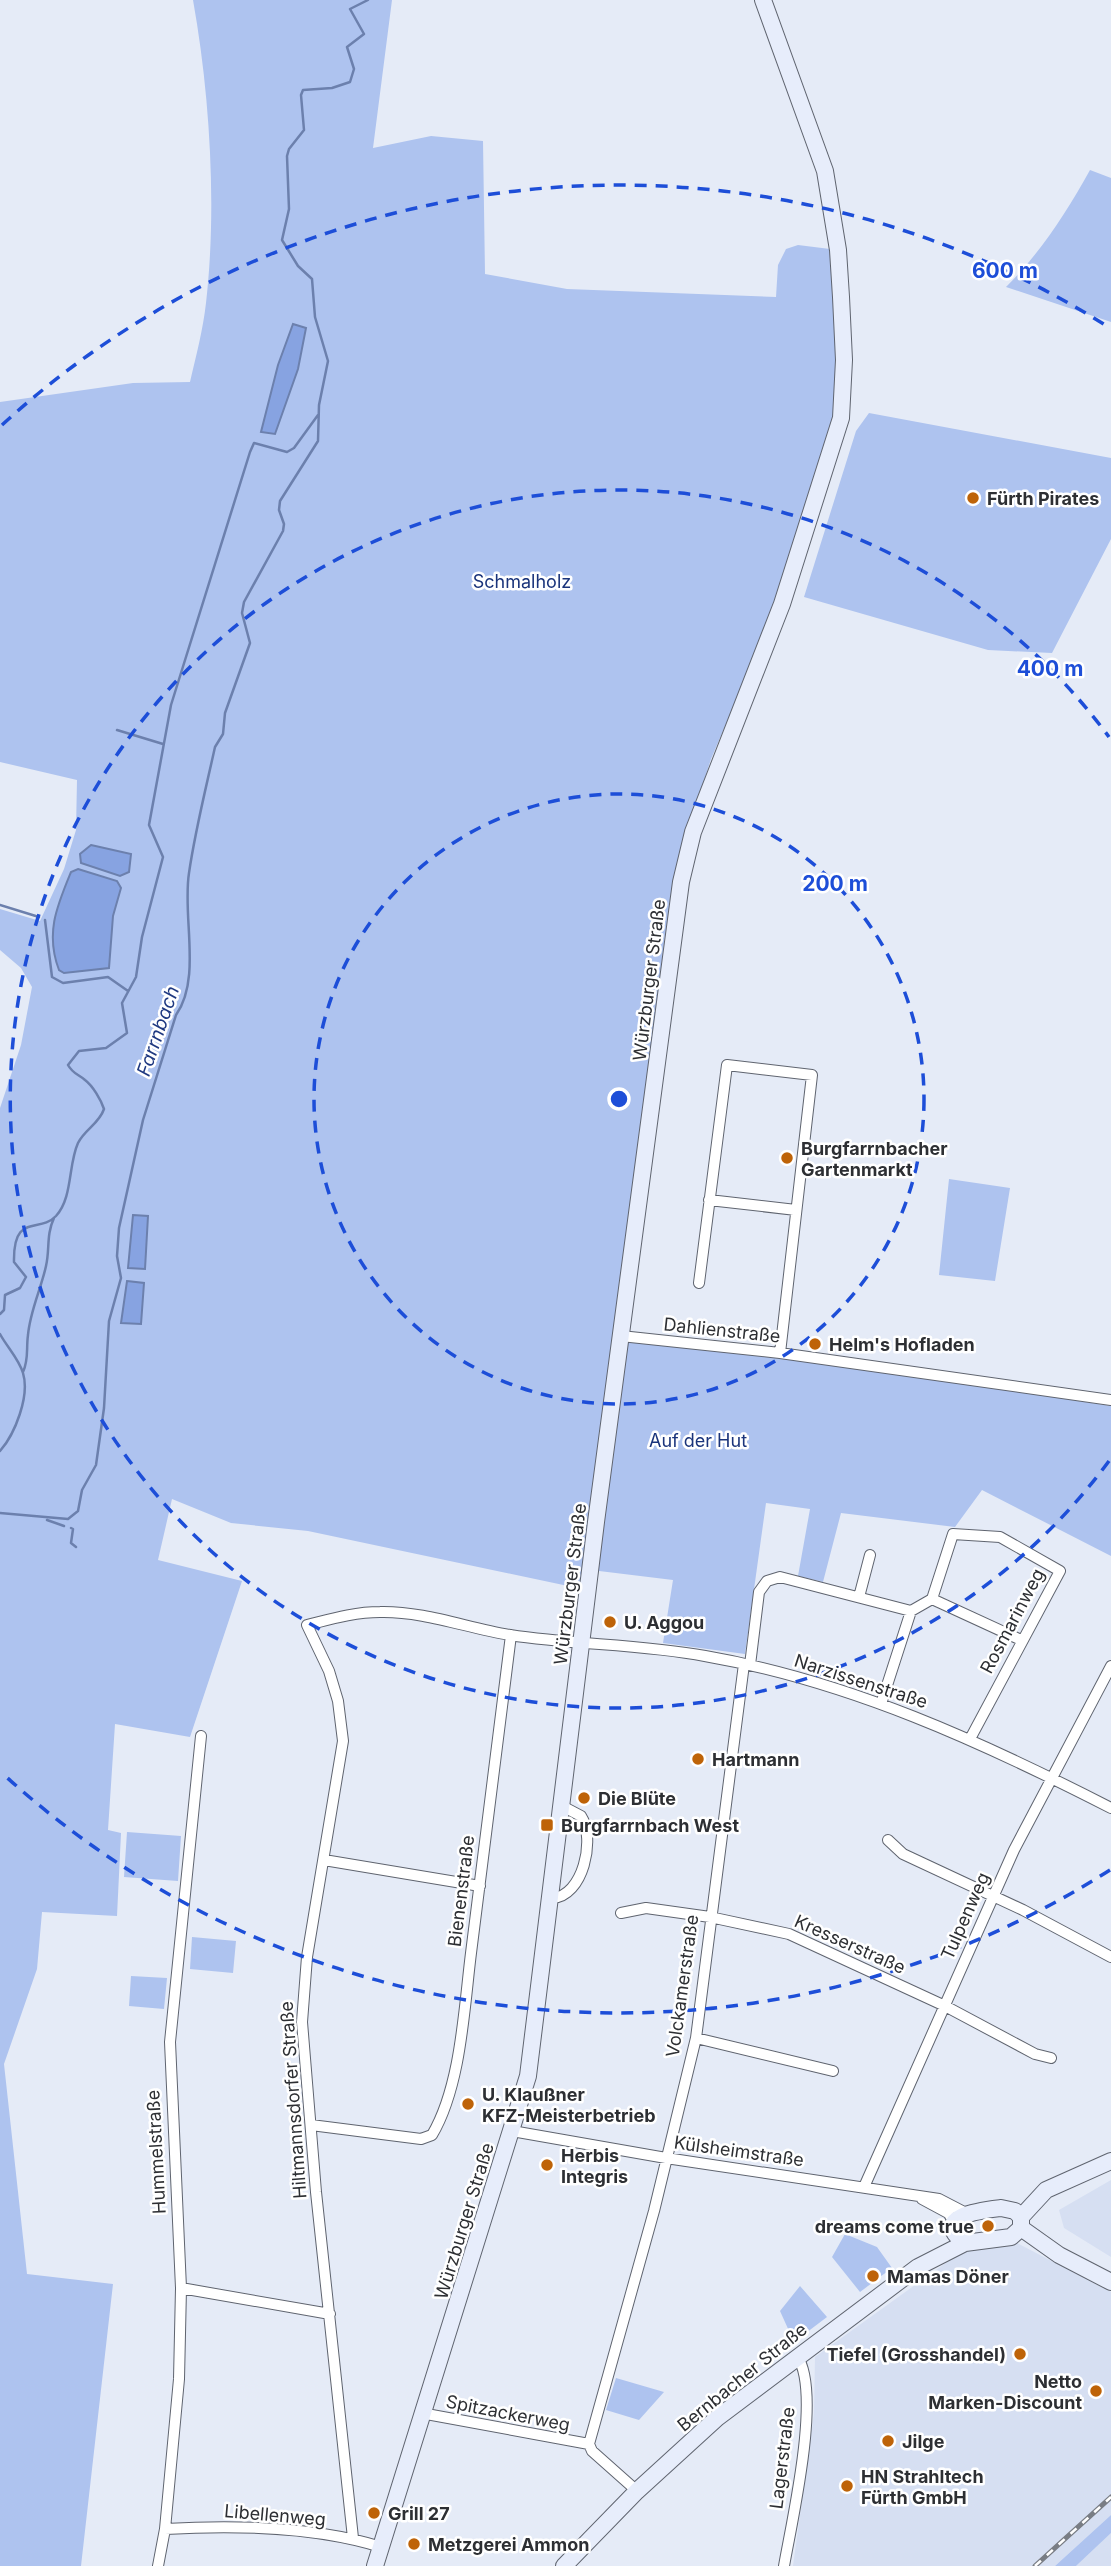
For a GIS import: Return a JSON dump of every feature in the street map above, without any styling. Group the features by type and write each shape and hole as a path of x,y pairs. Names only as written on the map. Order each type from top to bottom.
{"street":[{"name":"Würzburger Straße","path":"375,2566 528,2076 681,882 693,832 782,604 841,418 844,359 838,250 825,171 763,0"},
{"path":"699,1283 727,1065 812,1075 780,1353"},
{"path":"709,1200 796,1209"},
{"name":"Dahlienstraße","path":"621,1336 780,1353 1111,1400"},
{"name":"Rosmarinweg","path":"932,1599 953,1534 1000,1537 1060,1571 970,1739"},
{"path":"859,1597 870,1555"},
{"name":"Volckamerstraße","path":"589,2444 630,2301 696,2038 710,1917 759,1592 767,1581 780,1577 911,1611"},
{"path":"881,1704 911,1611 932,1599 1021,1640"},
{"name":"Narzissenstraße","path":"307,1625 352,1614 413,1614 511,1635 703,1655 747,1664 881,1704 970,1739 1111,1808"},
{"name":"Hiltmannsdorfer Straße","path":"307,1625 329,1671 338,1701 342,1729 342,1753 307,1957 302,2022 353,2538"},
{"name":"Bienenstraße","path":"311,2125 421,2139 432,2135 440,2121 453,2072 480,1886 511,1635"},
{"name":"Tulpenweg","path":"864,2187 993,1896 1051,1777 1111,1666"},
{"name":"Hummelstraße","path":"158,2566 166,2529 179,2379 181,2288 170,2042 201,1736"},
{"path":"552,1899 566,1895 578,1881 587,1833 581,1816 562,1807"},
{"path":"888,1840 903,1854 993,1896 1111,1957"},
{"path":"324,1860 480,1886"},
{"name":"Kresserstraße","path":"621,1913 646,1908 710,1917 789,1934 945,2006 1035,2054 1051,2058"},
{"path":"696,2038 833,2071"},
{"name":"Külsheimstraße","path":"512,2130 666,2158 939,2199 960,2227"},
{"path":"960,2227 1015,2223 1046,2190 1111,2161"},
{"path":"960,2227 1015,2223 1059,2255 1111,2282"},
{"name":"Bernbacher Straße","path":"564,2566 637,2491 717,2418 918,2267 960,2227"},
{"path":"181,2288 330,2314"},
{"name":"Lagerstraße","path":"784,2566 803,2448 806,2402 806,2379 797,2356"},
{"name":"Spitzackerweg","path":"421,2413 589,2444"},
{"path":"589,2444 592,2451 637,2491"},
{"name":"Libellenweg","path":"166,2529 247,2528 353,2538 381,2547"}],"shaded area":[{"path":"293,324 306,328 298,369 275,434 261,432 278,365"},
{"path":"91,845 131,854 129,872 120,876 81,863 80,854"},
{"path":"78,869 117,881 121,888 113,916 109,968 64,973 59,970 55,957 54,920 71,872"},
{"path":"133,1215 148,1216 145,1269 128,1268"},
{"path":"127,1281 144,1283 141,1324 121,1323"},
{"path":"1111,2180 1111,2257 1064,2228 1059,2210"},
{"path":"1015,2242 1111,2292 1111,2515 1055,2566 793,2566 814,2413 815,2357 965,2249"},
{"path":"1111,2533 1111,2566 1076,2566"}],"green space":[{"path":"193,0 392,0 373,148 431,136 483,141 485,274 567,289 776,297 778,265 786,249 798,245 838,250 835,418 781,595 711,759 678,861 665,935 615,1336 836,1363 1111,1406 1111,1556 982,1490 955,1527 841,1513 823,1582 798,1576 810,1509 766,1503 745,1654 663,1643 673,1580 591,1570 587,1590 308,1531 231,1523 172,1499 158,1560 242,1581 190,1737 115,1724 108,1830 121,1833 117,1916 42,1912 37,1969 4,2064 27,2274 113,2284 81,2566 0,2566 0,1108 21,1045 32,987 21,968 0,950 0,909 40,921 64,869 76,830 77,780 0,762 0,402 133,383 190,382 205,313 211,229 207,112"},
{"path":"1090,170 1111,178 1111,322 1006,287 1052,232"},
{"name":"Fürth Pirates","path":"869,413 1111,458 1111,539 1052,653 988,650 804,597 856,431"},
{"path":"949,1179 1010,1188 995,1281 939,1275"},
{"path":"127,1832 181,1836 178,1881 124,1877"},
{"path":"192,1937 236,1941 233,1973 190,1969"},
{"path":"131,1976 167,1978 164,2009 129,2006"},
{"path":"845,2234 877,2247 892,2268 860,2292 832,2257"},
{"path":"800,2286 827,2317 794,2342 780,2311"},
{"path":"616,2378 664,2392 639,2420 606,2410"},
{"path":"1111,2515 1111,2533 1076,2566 1055,2566"}],"waterway":[{"name":"Farrnbach","path":"0,1513 68,1519 78,1511 82,1490 96,1465 104,1408 109,1321 121,1278 117,1256 119,1228 143,1120 188,983 189,873 215,747 223,734 225,713 250,643 242,613 244,602 283,531 280,501 318,441 319,405 328,361 315,317 312,279 298,266 282,240 289,209 287,156 289,149 304,130 301,95 303,90 332,88 350,82 354,69 347,47 364,34 350,9 368,0"},
{"name":"Farrnbach","path":"0,1314 4,1310 5,1295 20,1288 26,1277 14,1262 18,1236 22,1230 56,1216 65,1200 78,1143 99,1119 104,1109 91,1086 68,1065 79,1051 106,1048 127,1033 122,1003 136,977 142,937 163,857 149,825 171,705 250,452 254,443 287,452 294,448 318,415"},
{"path":"117,730 163,744"},
{"path":"0,905 39,917"},
{"path":"45,920 52,977 63,983 108,977 128,991"},
{"path":"23,1372 27,1358 29,1326 46,1266 54,1218"},
{"name":"Farrnbach","path":"0,1334 19,1363 25,1382 20,1414 0,1451"},
{"path":"47,1520 64,1526"},
{"path":"71,1528 71,1543 76,1547"}],"railway":[{"path":"1035,2566 1111,2497"}],"place":[{"name":"Fürth Pirates","path":"973,498"},
{"name":"Burgfarrnbacher Gartenmarkt","path":"787,1158"},
{"name":"Helm's Hofladen","path":"815,1344"},
{"name":"U. Aggou","path":"610,1622"},
{"name":"Hartmann","path":"698,1759"},
{"name":"Die Blüte","path":"584,1798"},
{"name":"Burgfarrnbach West","path":"547,1825"},
{"name":"U. Klaußner KFZ-Meisterbetrieb","path":"468,2104"},
{"name":"Herbis Integris","path":"547,2165"},
{"name":"dreams come true","path":"988,2226"},
{"name":"Mamas Döner","path":"873,2276"},
{"name":"Tiefel (Grosshandel)","path":"1020,2354"},
{"name":"Netto Marken-Discount","path":"1096,2391"},
{"name":"Jilge","path":"888,2441"},
{"name":"HN Strahltech Fürth GmbH","path":"847,2486"},
{"name":"Grill 27","path":"374,2513"},
{"name":"Metzgerei Ammon","path":"414,2544"}],"park label":[{"name":"Schmalholz","path":"522,581"},
{"name":"Auf der Hut","path":"698,1440"}]}
